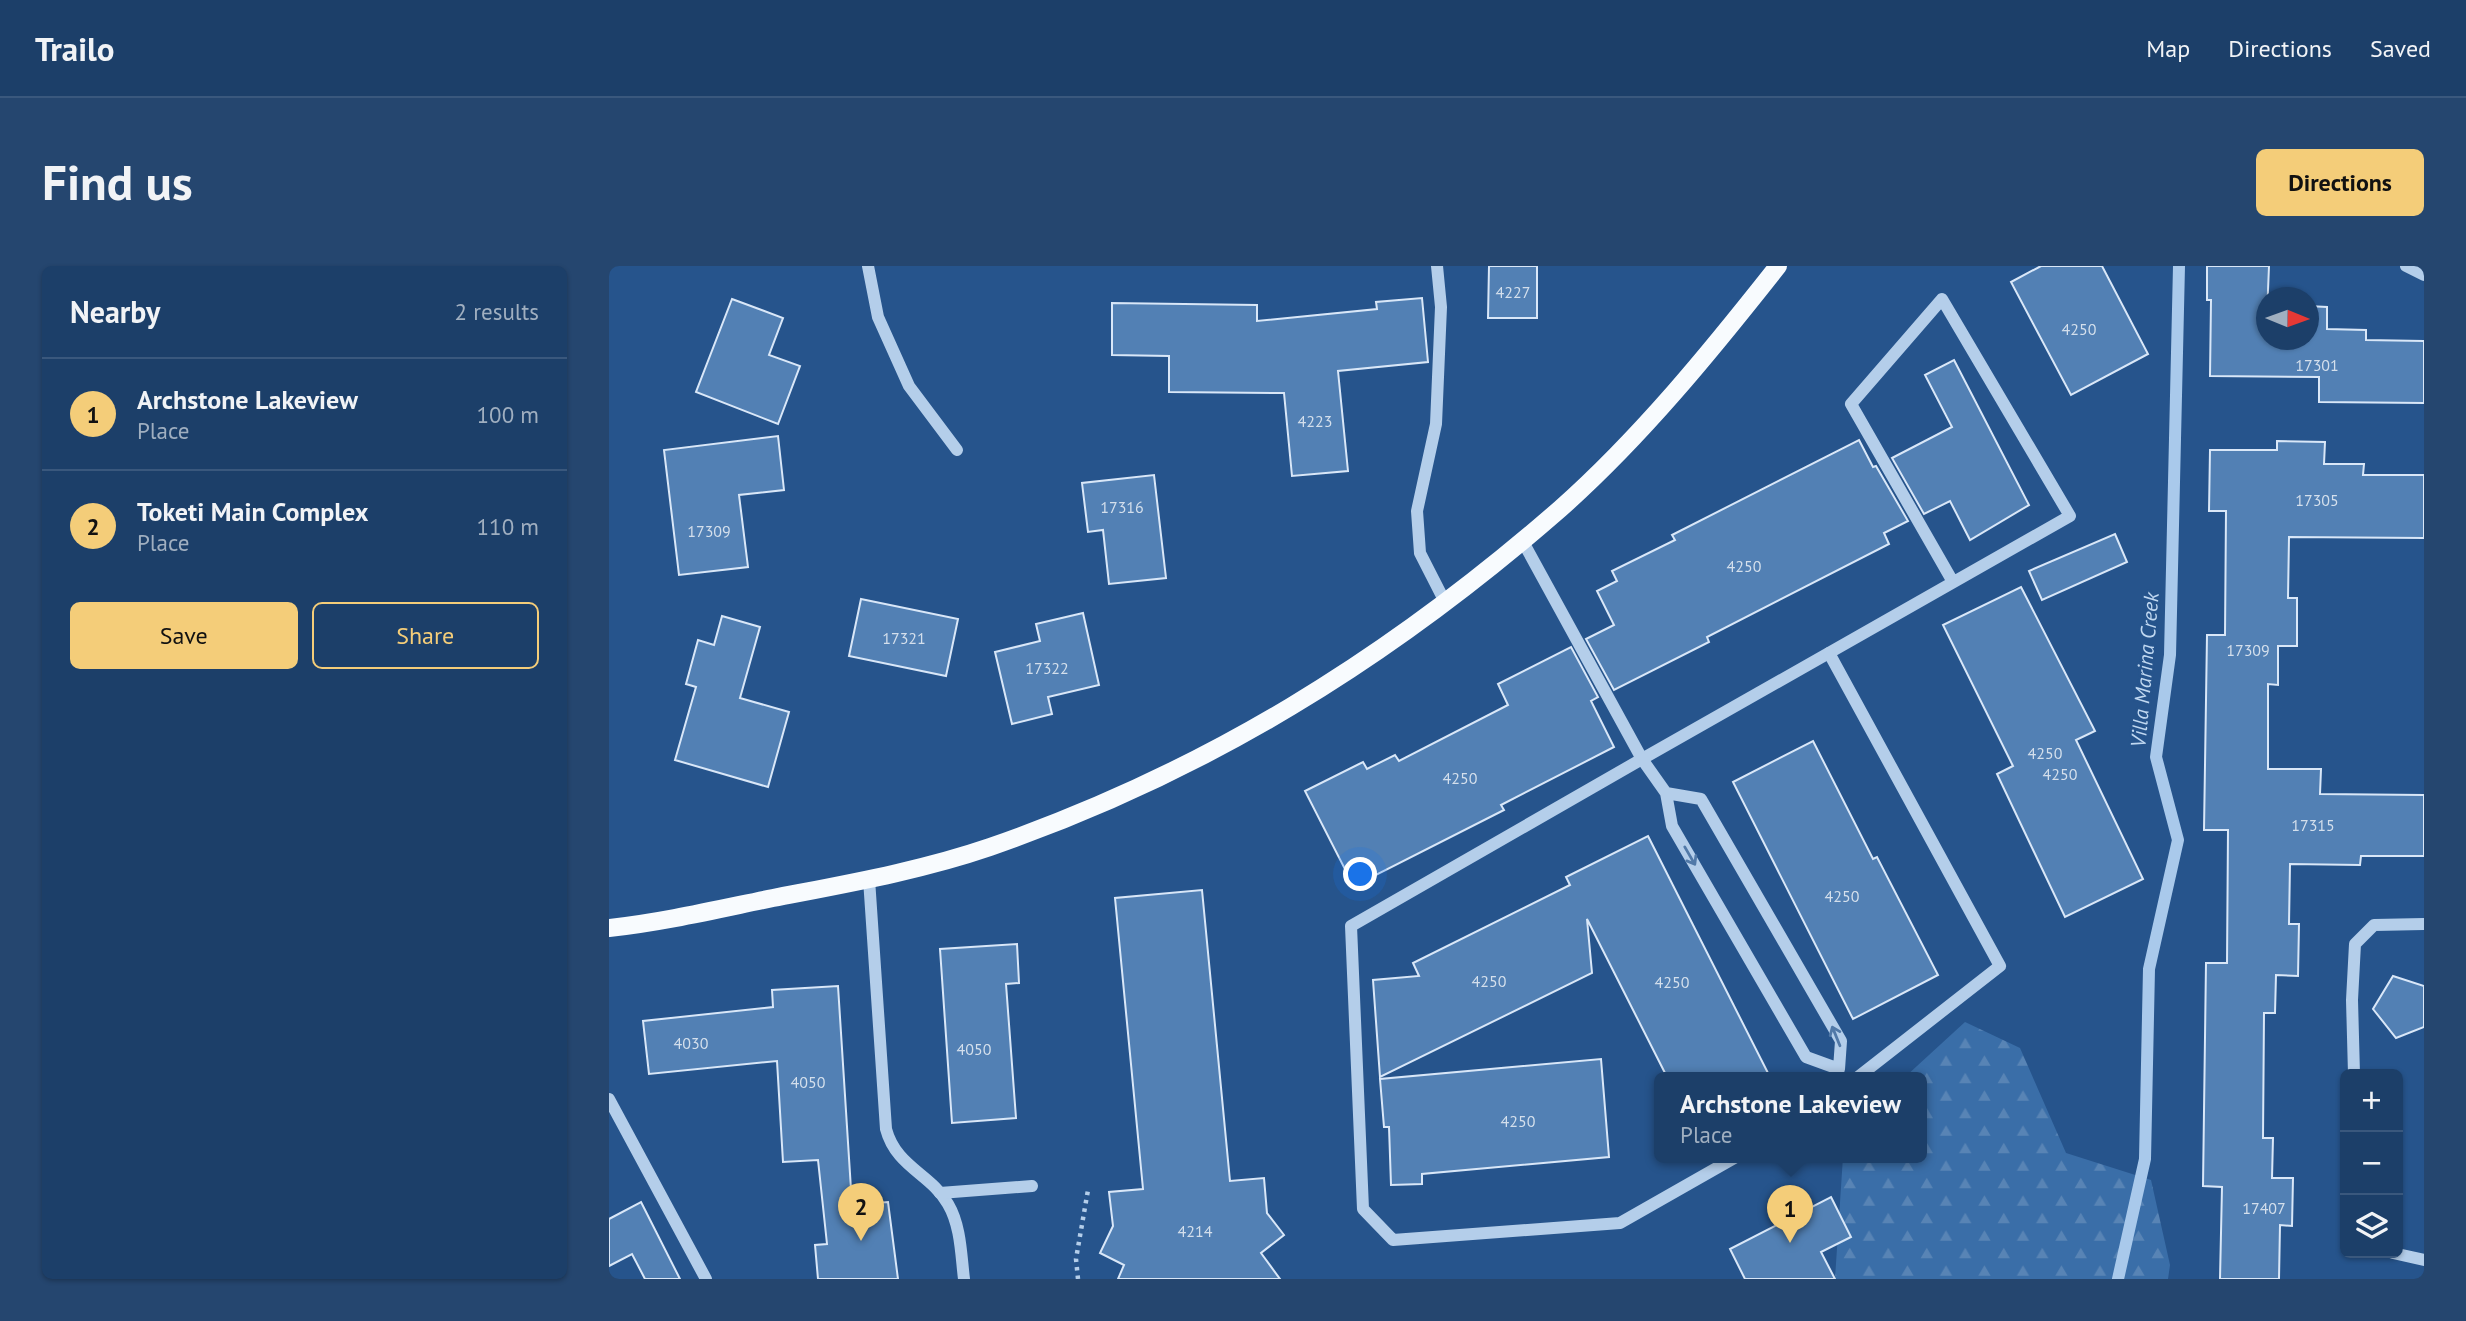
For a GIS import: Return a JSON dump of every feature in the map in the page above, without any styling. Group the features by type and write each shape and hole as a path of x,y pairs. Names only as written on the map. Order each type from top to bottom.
{"main road":[{"path":"609,928 869,879 986,848 1108,802 1207,756 1366,660 1445,602 1561,508 1705,358 1778,266"}],"street":[{"path":"869,266 877,317 909,386 957,450"},
{"path":"1437,266 1441,307 1436,424 1417,511 1420,553 1445,602"},
{"path":"2406,266 2424,275"},
{"path":"1725,1163 1620,1223 1393,1240 1363,1209 1351,926 2070,516 1942,299 1851,404 1954,582"},
{"path":"1522,540 1642,758 1666,793 1672,826 1806,1057 1840,1072"},
{"path":"1829,653 2000,966 1865,1072"},
{"path":"1666,793 1700,799 1841,1041 1842,1072"},
{"path":"869,879 886,1129 890,1143 911,1169 947,1202 957,1226 964,1279"},
{"path":"2354,1069 2352,1000 2355,944 2374,925 2424,924"},
{"path":"609,1099 706,1279"},
{"path":"940,1193 1032,1186"},
{"path":"2403,1255 2424,1260"}],"path":[{"path":"1078,1279 1076,1259 1088,1190"}],"green space":[{"path":"1965,1022 2020,1048 2066,1153 2151,1180 2170,1265 2168,1279 1835,1279 1843,1163 1927,1163 1927,1072 1910,1072"}],"building":[{"path":"1489,266 1537,266 1537,318 1488,318"},
{"path":"2041,266 2102,266 2148,354 2071,395 2011,282"},
{"path":"2207,266 2269,266 2268,287 2256,287 2256,350 2319,350 2319,307 2327,307 2327,329 2366,330 2366,340 2424,341 2424,403 2319,402 2319,377 2210,376 2211,300 2207,300"},
{"path":"1422,298 1428,362 1338,371 1348,471 1292,476 1284,393 1169,392 1169,356 1112,355 1112,303 1257,305 1257,321 1377,309 1376,302"},
{"path":"732,299 783,318 769,355 800,366 778,424 696,392"},
{"path":"1954,360 2029,505 1970,540 1950,501 1924,514 1892,458 1952,427 1925,375"},
{"path":"778,436 784,490 739,495 748,567 679,575 664,450"},
{"path":"1859,440 1908,521 1884,533 1889,544 1707,637 1709,642 1614,690 1586,639 1614,625 1597,591 1617,581 1612,571 1675,540 1672,535"},
{"path":"2277,441 2325,442 2324,464 2364,464 2363,475 2424,475 2424,538 2289,537 2288,598 2297,598 2297,646 2278,646 2278,685 2268,684 2268,769 2321,769 2320,794 2424,795 2424,856 2361,856 2360,865 2290,864 2289,924 2299,924 2298,976 2276,975 2275,1013 2264,1013 2263,1138 2273,1138 2272,1178 2293,1178 2292,1226 2280,1225 2279,1279 2220,1279 2222,1187 2203,1186 2206,963 2227,963 2228,830 2204,830 2207,635 2225,635 2226,511 2209,511 2210,450 2277,450"},
{"path":"1154,475 1166,578 1109,584 1103,530 1088,532 1082,483"},
{"path":"2115,534 2127,562 2042,600 2029,571"},
{"path":"2021,587 2095,731 2076,740 2143,879 2065,917 1997,774 2013,766 1943,625"},
{"path":"861,599 958,619 946,676 849,656"},
{"path":"1083,613 1099,685 1048,697 1052,714 1012,724 995,652 1040,641 1036,624"},
{"path":"722,616 760,627 740,698 789,712 768,787 675,760 696,687 686,684 698,640 714,645"},
{"path":"1571,647 1598,697 1591,701 1614,747 1501,805 1504,810 1370,878 1367,873 1351,881 1305,791 1363,762 1367,769 1395,755 1399,761 1508,705 1498,684"},
{"path":"1813,741 1873,859 1877,857 1938,975 1853,1019 1733,782"},
{"path":"1648,836 1767,1072 1664,1072 1587,919 1592,973 1380,1077 1373,980 1419,976 1413,963 1570,885 1566,877"},
{"path":"1202,890 1230,1181 1264,1178 1267,1213 1284,1235 1261,1253 1280,1279 1118,1279 1124,1265 1100,1253 1113,1226 1109,1192 1143,1189 1115,898"},
{"path":"1017,944 1019,983 1006,984 1016,1118 952,1123 940,949"},
{"path":"2393,976 2424,986 2424,1027 2396,1038 2373,1009"},
{"path":"838,986 852,1205 888,1202 898,1279 818,1279 815,1245 827,1244 818,1160 783,1162 777,1061 649,1074 643,1021 773,1007 772,990"},
{"path":"1601,1059 1609,1157 1422,1174 1422,1184 1391,1185 1389,1127 1384,1127 1380,1079"},
{"path":"1831,1197 1851,1237 1821,1252 1835,1279 1745,1279 1730,1249"},
{"path":"641,1202 680,1279 645,1279 632,1254 609,1266 609,1219"}],"waterway":[{"name":"Villa Marina Creek","path":"2118,1279 2145,1159 2149,969 2178,840 2156,757 2170,655 2179,266"}],"place":[{"name":"Toketi Main Complex","path":"861,1241"},
{"name":"Archstone Lakeview","path":"1790,1243"}]}
